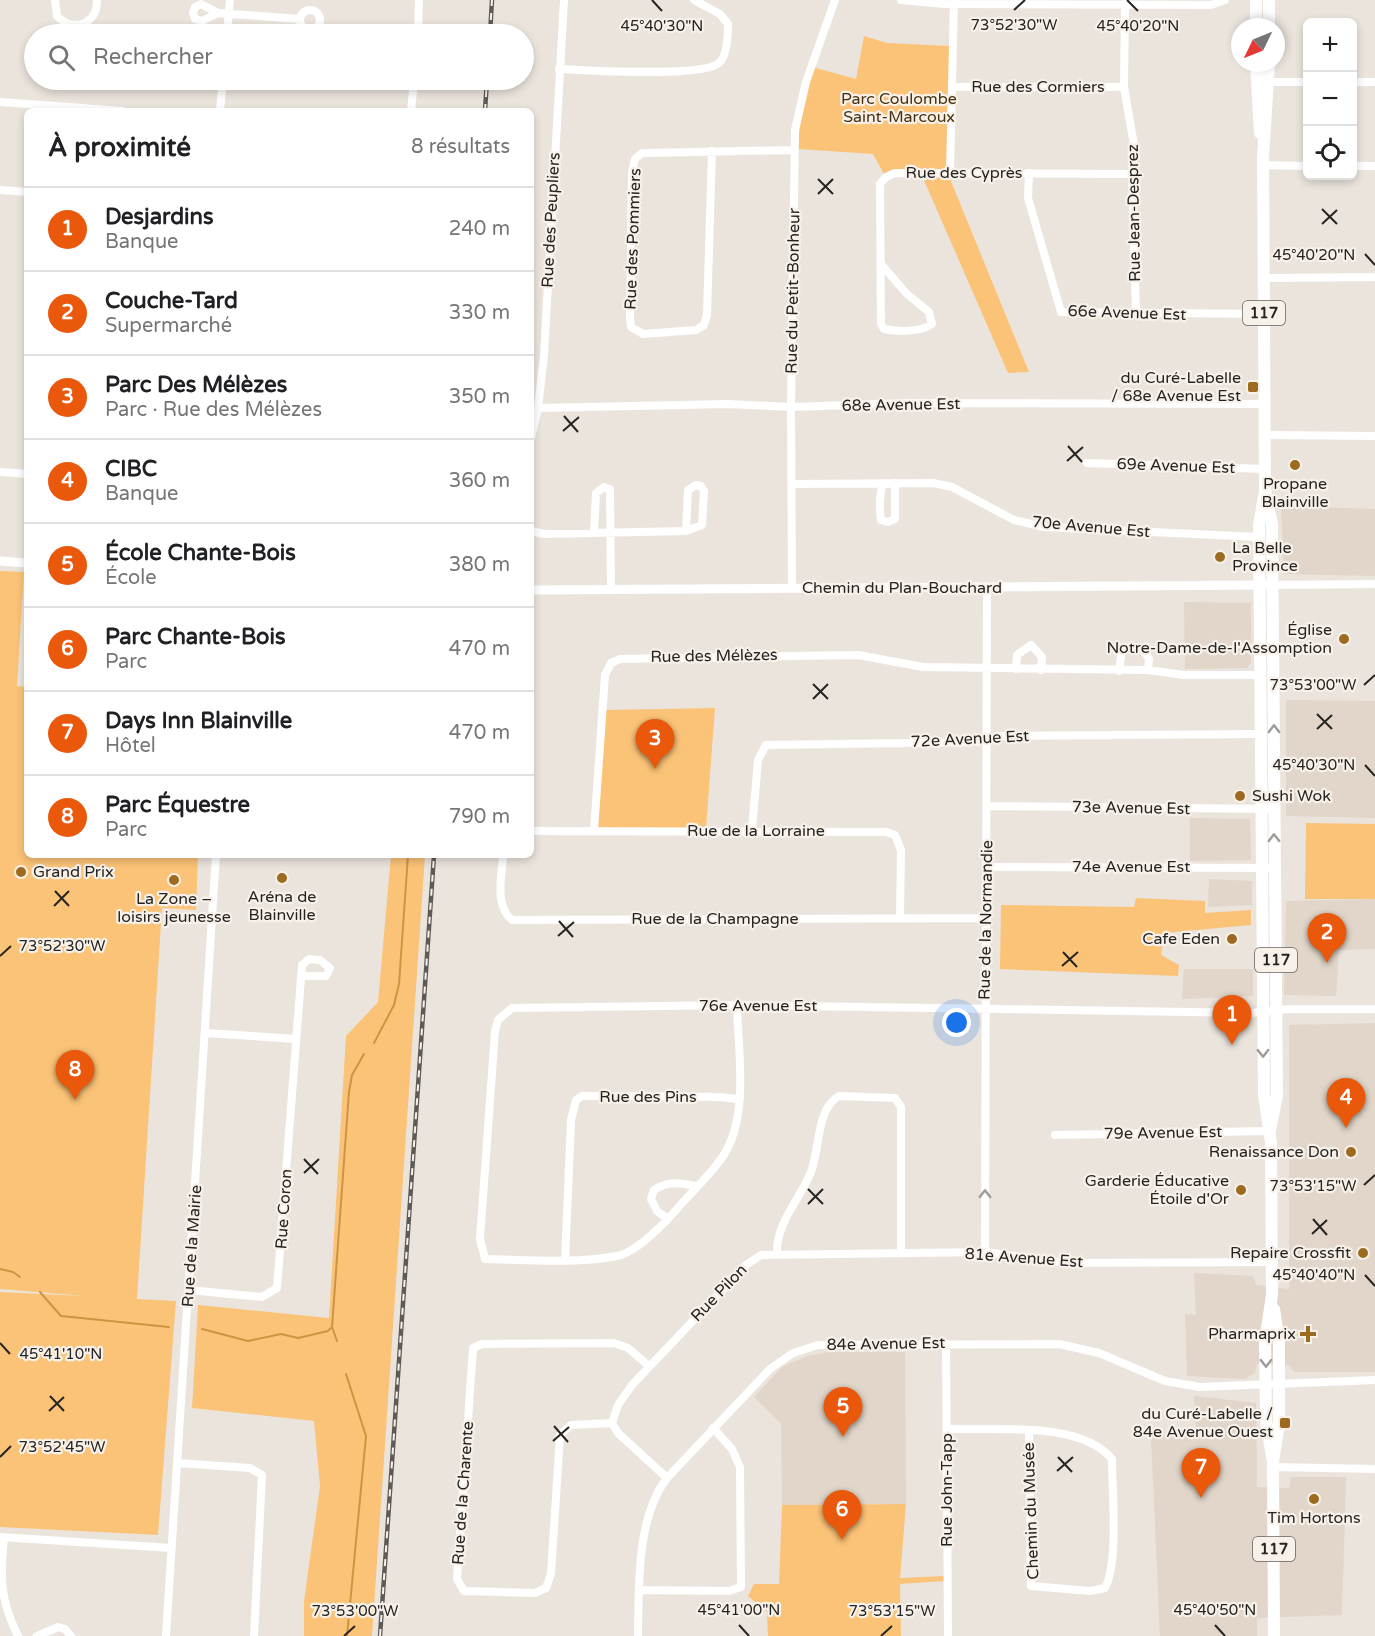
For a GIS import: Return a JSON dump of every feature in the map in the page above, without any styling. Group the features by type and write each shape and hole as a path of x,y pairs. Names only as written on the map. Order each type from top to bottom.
{"main road":[{"path":"1256,0 1256,18"},
{"path":"1269,0 1269,18"},
{"name":"117","path":"1256,72 1263,162"},
{"name":"117","path":"1269,72 1263,162 1265,489 1259,537 1259,585 1264,1095 1270,1131 1272,1296 1279,1341 1279,1423 1273,1465 1274,1636"},
{"name":"117","path":"1265,489 1272,525 1277,1095 1270,1131"},
{"name":"117","path":"1272,1296 1266,1341 1266,1421 1273,1465"}],"street":[{"path":"55,0 57,16 68,24"},
{"path":"81,24 89,21 94,15 96,0"},
{"path":"228,24 230,0"},
{"path":"418,24 419,0"},
{"name":"Rue des Peupliers","path":"534,425 544,355 564,0"},
{"path":"559,69 675,71 714,66 722,59 728,24 720,14 694,0"},
{"name":"Rue du Petit-Bonheur","path":"792,588 791,407 795,130 806,82 835,0"},
{"path":"901,0 1212,5 1225,0"},
{"path":"950,172 954,2"},
{"name":"Rue Jean-Desprez","path":"1125,4 1124,87 1134,146 1132,174 1136,314"},
{"path":"218,13 300,19"},
{"path":"1269,82 1303,82"},
{"path":"1357,82 1375,82"},
{"name":"Rue des Cormiers","path":"952,87 1124,87"},
{"path":"220,108 222,90"},
{"path":"411,108 413,90"},
{"path":"0,102 70,108"},
{"name":"Rue des Pommiers","path":"712,151 707,315 704,325 696,330 643,334 631,327 630,316 632,173 635,159 642,153 712,151 794,150"},
{"path":"1263,162 1303,166"},
{"path":"1357,166 1375,166"},
{"name":"Rue des Cyprès","path":"881,264 906,293 929,312 932,324 926,328 884,328 881,324 880,184 886,177 895,173 1132,174"},
{"name":"66e Avenue Est","path":"1029,173 1028,198 1061,312 1264,314"},
{"path":"0,190 24,192"},
{"path":"1264,278 1375,277"},
{"name":"68e Avenue Est","path":"538,408 728,404 791,407 910,403 1265,404"},
{"path":"1265,435 1375,436"},
{"name":"69e Avenue Est","path":"1087,463 1265,469"},
{"path":"0,472 24,474"},
{"path":"883,483 879,497 880,513 881,519 888,522 895,519 895,483"},
{"name":"70e Avenue Est","path":"792,484 933,483 952,487 1014,520 1044,527 1259,537"},
{"path":"534,532 544,534 594,531 686,531 702,525 704,491 701,486 696,485 688,490 686,531"},
{"path":"594,531 596,494 604,488 610,489 611,589"},
{"path":"0,561 24,563"},
{"path":"1273,585 1375,584"},
{"name":"Chemin du Plan-Bouchard","path":"534,590 1273,585"},
{"name":"Rue de la Normandie","path":"985,1252 987,587"},
{"path":"1016,669 1017,656 1030,645 1042,657 1041,670"},
{"path":"1119,671 1122,649 1130,646 1142,648 1149,659 1148,670"},
{"name":"Rue des Mélèzes","path":"594,831 605,675 611,663 620,659 858,656 923,667 1148,670 1184,675 1260,675"},
{"name":"72e Avenue Est","path":"752,830 758,760 766,745 977,742 998,736 1261,734"},
{"name":"73e Avenue Est","path":"987,806 1274,809"},
{"name":"Rue de la Lorraine","path":"534,831 886,832 895,835 901,850 900,918"},
{"name":"Rue de la Mairie","path":"166,1636 216,858"},
{"name":"Rue de la Champagne","path":"503,858 500,898 506,915 512,920 987,918"},
{"name":"74e Avenue Est","path":"987,867 1275,868"},
{"name":"Rue Coron","path":"189,1290 262,1297 276,1288 302,976"},
{"path":"565,1261 620,1256 649,1237 668,1220 725,1154 735,1127 738,1100 737,1005"},
{"name":"76e Avenue Est","path":"565,1261 485,1259 480,1239 495,1031 498,1020 512,1008 737,1005 1263,1012 1375,1009"},
{"path":"205,1033 296,1039"},
{"path":"777,1253 778,1236 811,1172 825,1108 839,1096 865,1095 895,1098 901,1107 901,1253"},
{"name":"Rue des Pins","path":"565,1261 571,1120 576,1100 582,1096 720,1097 738,1100"},
{"name":"79e Avenue Est","path":"1055,1135 1270,1131"},
{"path":"668,1220 651,1199 654,1190 664,1183 675,1182 697,1186"},
{"name":"81e Avenue Est","path":"777,1253 985,1252 1066,1263 1271,1262"},
{"name":"Rue Pilon","path":"612,1424 622,1397 649,1366 753,1259 761,1255 777,1253"},
{"name":"Rue de la Charente","path":"612,1424 571,1425 560,1435 551,1574 546,1588 535,1593 464,1591 457,1579 473,1348 486,1343 614,1343 631,1350 649,1366"},
{"name":"84e Avenue Est","path":"638,1636 647,1517 655,1495 667,1478 770,1369 802,1349 825,1344 1059,1344 1099,1353 1175,1384 1205,1388 1375,1380"},
{"name":"Rue John-Tapp","path":"946,1344 948,1636"},
{"path":"612,1424 618,1433 667,1478"},
{"path":"640,1590 729,1591 741,1587 740,1467 730,1446 713,1428"},
{"name":"Chemin du Musée","path":"947,1429 1029,1431 1056,1432 1082,1439 1106,1452 1112,1459 1111,1577 1105,1588 1090,1591 1031,1586 1029,1431"},
{"path":"177,1462 250,1468 262,1475 264,1487 254,1636"},
{"path":"1273,1465 1375,1469"},
{"path":"18,1636 5,1613 1,1596 2,1537 171,1548"},
{"path":"37,1636 58,1627 65,1629 70,1636"}],"shaded area":[{"path":"1281,506 1375,509 1375,576 1284,574"},
{"path":"1184,602 1251,603 1251,662 1247,668 1185,669"},
{"path":"1286,700 1375,701 1375,818 1286,816"},
{"path":"1190,818 1250,819 1251,860 1190,861"},
{"path":"1209,879 1252,881 1252,905 1208,907"},
{"path":"1375,899 1375,949 1339,950 1336,996 1284,995 1286,901"},
{"path":"1184,969 1253,969 1253,996 1182,999"},
{"path":"1375,1023 1375,1372 1294,1372 1289,1365 1257,1364 1255,1373 1245,1379 1187,1376 1185,1314 1196,1315 1194,1273 1253,1276 1256,1285 1289,1289 1289,1025"},
{"path":"830,1352 905,1352 906,1504 782,1505 781,1424 754,1397 782,1367 807,1356"},
{"path":"1194,1396 1256,1403 1257,1487 1289,1488 1291,1477 1346,1477 1342,1615 1257,1618 1257,1636 1160,1636 1151,1436 1196,1432"}],"green space":[{"name":"Parc Coulombe Saint-Marcoux","path":"864,36 887,43 951,46 949,171 885,176 873,154 798,149 801,108 812,67 856,79"},
{"path":"948,174 1029,372 1008,373 923,178"},
{"path":"0,571 24,572 17,686 24,687 24,858 198,858 196,910 162,908 137,1299 176,1301 158,1535 0,1527 0,1292 85,1296 0,1289"},
{"path":"715,708 706,828 596,828 605,710"},
{"path":"1306,823 1375,824 1375,899 1305,899"},
{"path":"391,858 425,858 372,1636 304,1636 304,1601 320,1486 314,1421 192,1408 198,1305 329,1318 346,1036 378,1002"},
{"path":"1136,898 1205,901 1205,913 1251,910 1251,925 1164,933 1161,955 1179,965 1178,976 1000,969 1001,905 1134,907"},
{"path":"906,1504 900,1578 946,1576 945,1581 900,1584 901,1636 768,1636 767,1612 748,1596 754,1584 779,1584 782,1505"}],"waterway":[{"path":"374,1043 394,1005 399,984 408,858"},
{"path":"337,1341 332,1327 349,1092 352,1075 364,1054"},
{"path":"0,1269 13,1272 20,1277"},
{"path":"40,1292 61,1316 169,1327"},
{"path":"202,1329 248,1341 281,1334 298,1338 328,1331 332,1327"},
{"path":"346,1374 366,1436 347,1636"}],"railway":[{"path":"491,24 492,0"},
{"path":"485,108 486,90"},
{"path":"380,1636 434,858"}],"place":[{"name":"du Curé-Labelle / 68e Avenue Est","path":"1253,387"},
{"name":"Propane Blainville","path":"1295,465"},
{"name":"La Belle Province","path":"1220,557"},
{"name":"Église Notre-Dame-de-l'Assomption","path":"1344,639"},
{"name":"Parc Des Mélèzes","path":"655,769"},
{"name":"Sushi Wok","path":"1240,796"},
{"name":"Grand Prix","path":"21,872"},
{"name":"Aréna de Blainville","path":"282,878"},
{"name":"La Zone – loisirs jeunesse","path":"174,880"},
{"name":"Cafe Eden","path":"1232,939"},
{"name":"Couche-Tard","path":"1327,963"},
{"name":"Desjardins","path":"1232,1045"},
{"name":"Parc Équestre","path":"75,1100"},
{"name":"CIBC","path":"1346,1128"},
{"name":"Renaissance Don","path":"1351,1152"},
{"name":"Garderie Éducative Étoile d'Or","path":"1241,1190"},
{"name":"Repaire Crossfit","path":"1363,1253"},
{"name":"Pharmaprix","path":"1308,1334"},
{"name":"du Curé-Labelle / 84e Avenue Ouest","path":"1285,1423"},
{"name":"École Chante-Bois","path":"843,1437"},
{"name":"Days Inn Blainville","path":"1201,1498"},
{"name":"Tim Hortons","path":"1314,1499"},
{"name":"Parc Chante-Bois","path":"842,1540"}]}
